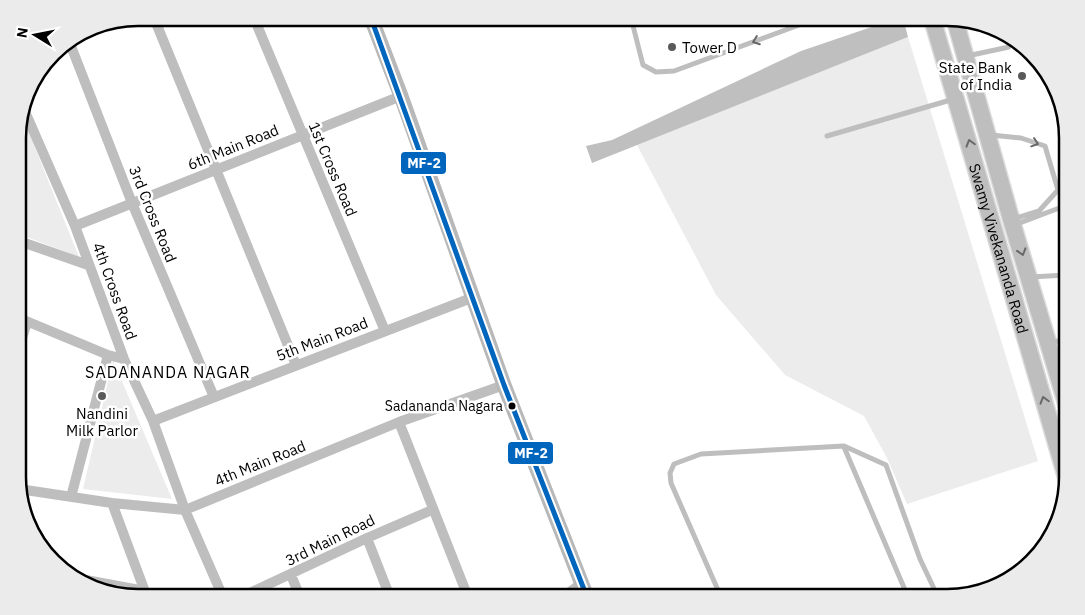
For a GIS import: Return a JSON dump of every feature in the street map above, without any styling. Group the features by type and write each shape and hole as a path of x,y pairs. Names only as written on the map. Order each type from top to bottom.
{"main road":[{"path":"374,26 504,384 584,589"},
{"name":"Swamy Vivekananda Road","path":"934,26 1059,452"},
{"name":"Swamy Vivekananda Road","path":"957,27 1059,379"}],"street":[{"path":"157,26 214,171 296,366"},
{"name":"1st Cross Road","path":"257,26 385,331"},
{"name":"3rd Cross Road","path":"72,48 132,204 214,397"},
{"name":"6th Main Road","path":"75,226 401,96"},
{"name":"4th Cross Road","path":"28,117 75,226 124,359 152,421 185,510 219,589"},
{"path":"26,244 88,265"},
{"name":"5th Main Road","path":"152,421 474,297"},
{"path":"26,321 124,359"},
{"path":"71,497 108,354"},
{"name":"4th Main Road","path":"27,490 112,503 185,510 399,422 504,384"},
{"path":"399,422 432,510 465,589"},
{"path":"112,503 144,589"},
{"name":"3rd Main Road","path":"261,589 367,538 432,510"},
{"path":"367,538 387,589"},
{"path":"291,575 296,589"}],"lane":[{"path":"633,26 643,65 656,72 674,72 797,26"},
{"path":"966,56 1010,46"},
{"path":"827,136 957,98"},
{"path":"988,135 1022,138 1045,146 1058,190 1039,211 1012,222"},
{"path":"1012,222 1059,208"},
{"path":"1030,277 1059,275"},
{"path":"1048,343 1059,341"},
{"path":"844,446 905,589"},
{"path":"717,589 671,483 670,473 674,464 701,454 844,446 886,465 920,558 934,589"}],"shaded area":[{"path":"874,26 905,26 908,37 592,163 586,146 612,140 801,51"},
{"path":"908,37 1038,461 907,504 887,458 864,416 785,375 716,295 637,145"},
{"path":"27,127 79,257 26,237"},
{"path":"113,360 172,499 83,489"}],"transit line":[{"name":"MF-2","path":"374,26 504,385 584,589"}],"place":[{"name":"Tower D","path":"672,47"},
{"name":"State Bank of India","path":"1022,76"},
{"name":"Nandini Milk Parlor","path":"102,396"},
{"name":"Sadananda Nagara","path":"512,406"}],"district":[{"name":"SADANANDA NAGAR","path":"168,372"}]}
